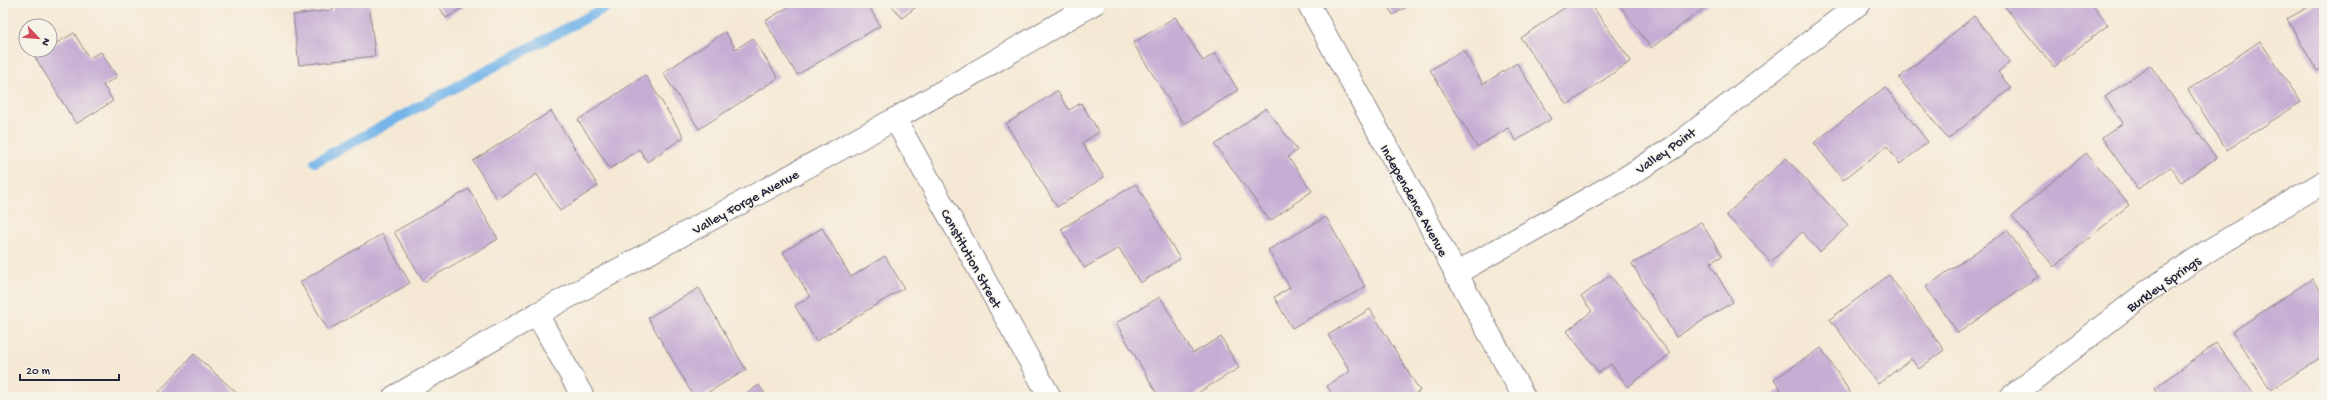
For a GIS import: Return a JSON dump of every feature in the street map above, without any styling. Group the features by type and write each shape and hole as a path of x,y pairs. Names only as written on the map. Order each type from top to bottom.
{"street":[{"name":"Valley Forge Avenue","path":"394,397 537,314 895,119 1095,3"},
{"name":"Independence Avenue","path":"1308,3 1524,397"},
{"name":"Valley Point","path":"1456,274 1625,178 1674,147 1727,104 1860,3"},
{"name":"Constitution Street","path":"895,119 1050,397"},
{"name":"Burkley Springs","path":"2011,397 2148,291 2208,251 2324,182"},
{"path":"537,314 583,397"}],"building":[{"path":"332,3 369,3 375,56 299,65 293,15 333,10"},
{"path":"437,3 470,3 446,18"},
{"path":"795,3 867,3 880,26 797,75 765,21"},
{"path":"890,3 921,3 902,18"},
{"path":"1386,3 1413,3 1393,15"},
{"path":"1571,3 1590,3 1631,61 1567,105 1521,38"},
{"path":"1618,3 1711,3 1651,48"},
{"path":"2002,3 2091,3 2108,25 2054,67"},
{"path":"2315,3 2324,3 2324,67 2317,71 2287,19"},
{"path":"1974,16 2010,62 1998,72 2011,88 1948,139 1899,78"},
{"path":"1175,17 1203,61 1215,53 1238,90 1184,124 1133,43"},
{"path":"725,32 736,49 753,38 778,78 699,129 663,73"},
{"path":"74,33 89,58 101,52 117,77 103,85 113,101 76,124 36,58 58,58 58,42"},
{"path":"2260,41 2301,102 2227,150 2188,90"},
{"path":"1463,50 1483,84 1517,63 1551,119 1516,141 1508,128 1477,147 1430,70"},
{"path":"2150,65 2216,158 2181,182 2171,167 2138,189 2102,138 2123,123 2105,97"},
{"path":"645,75 684,137 647,162 639,149 610,169 578,120"},
{"path":"1885,87 1928,142 1900,164 1887,146 1843,180 1814,143"},
{"path":"1057,91 1069,110 1081,103 1099,132 1082,143 1104,177 1057,207 1006,124"},
{"path":"1266,108 1297,150 1288,157 1312,191 1270,221 1215,145"},
{"path":"551,111 598,186 560,211 537,174 497,199 473,161"},
{"path":"2086,153 2129,205 2054,267 2012,216"},
{"path":"1786,158 1848,225 1820,252 1802,232 1771,262 1726,215"},
{"path":"1136,184 1180,259 1140,283 1119,248 1084,268 1061,229"},
{"path":"469,189 498,239 424,282 394,232"},
{"path":"1326,217 1365,287 1292,328 1274,297 1290,288 1268,250"},
{"path":"1701,222 1722,256 1710,263 1733,302 1676,337 1632,264"},
{"path":"822,228 851,277 885,256 904,288 816,341 795,306 810,297 783,252"},
{"path":"2007,230 2039,276 1958,333 1926,287"},
{"path":"382,234 410,283 328,330 300,282"},
{"path":"1610,275 1670,354 1628,387 1611,364 1599,373 1567,331 1592,311 1581,297"},
{"path":"1889,275 1944,350 1919,369 1911,359 1878,384 1830,319"},
{"path":"2312,279 2324,297 2324,355 2271,390 2232,332"},
{"path":"699,288 746,370 700,397 694,397 648,318"},
{"path":"1160,297 1193,353 1221,337 1239,368 1191,397 1159,397 1116,323"},
{"path":"1370,309 1420,391 1410,397 1334,397 1327,386 1350,371 1328,335"},
{"path":"2216,343 2256,397 2160,397 2154,389"},
{"path":"1821,348 1853,397 1769,397 1781,389 1774,379"},
{"path":"194,354 241,397 154,397"},
{"path":"759,385 767,397 741,397"}],"waterway":[{"path":"315,162 614,3"}]}
